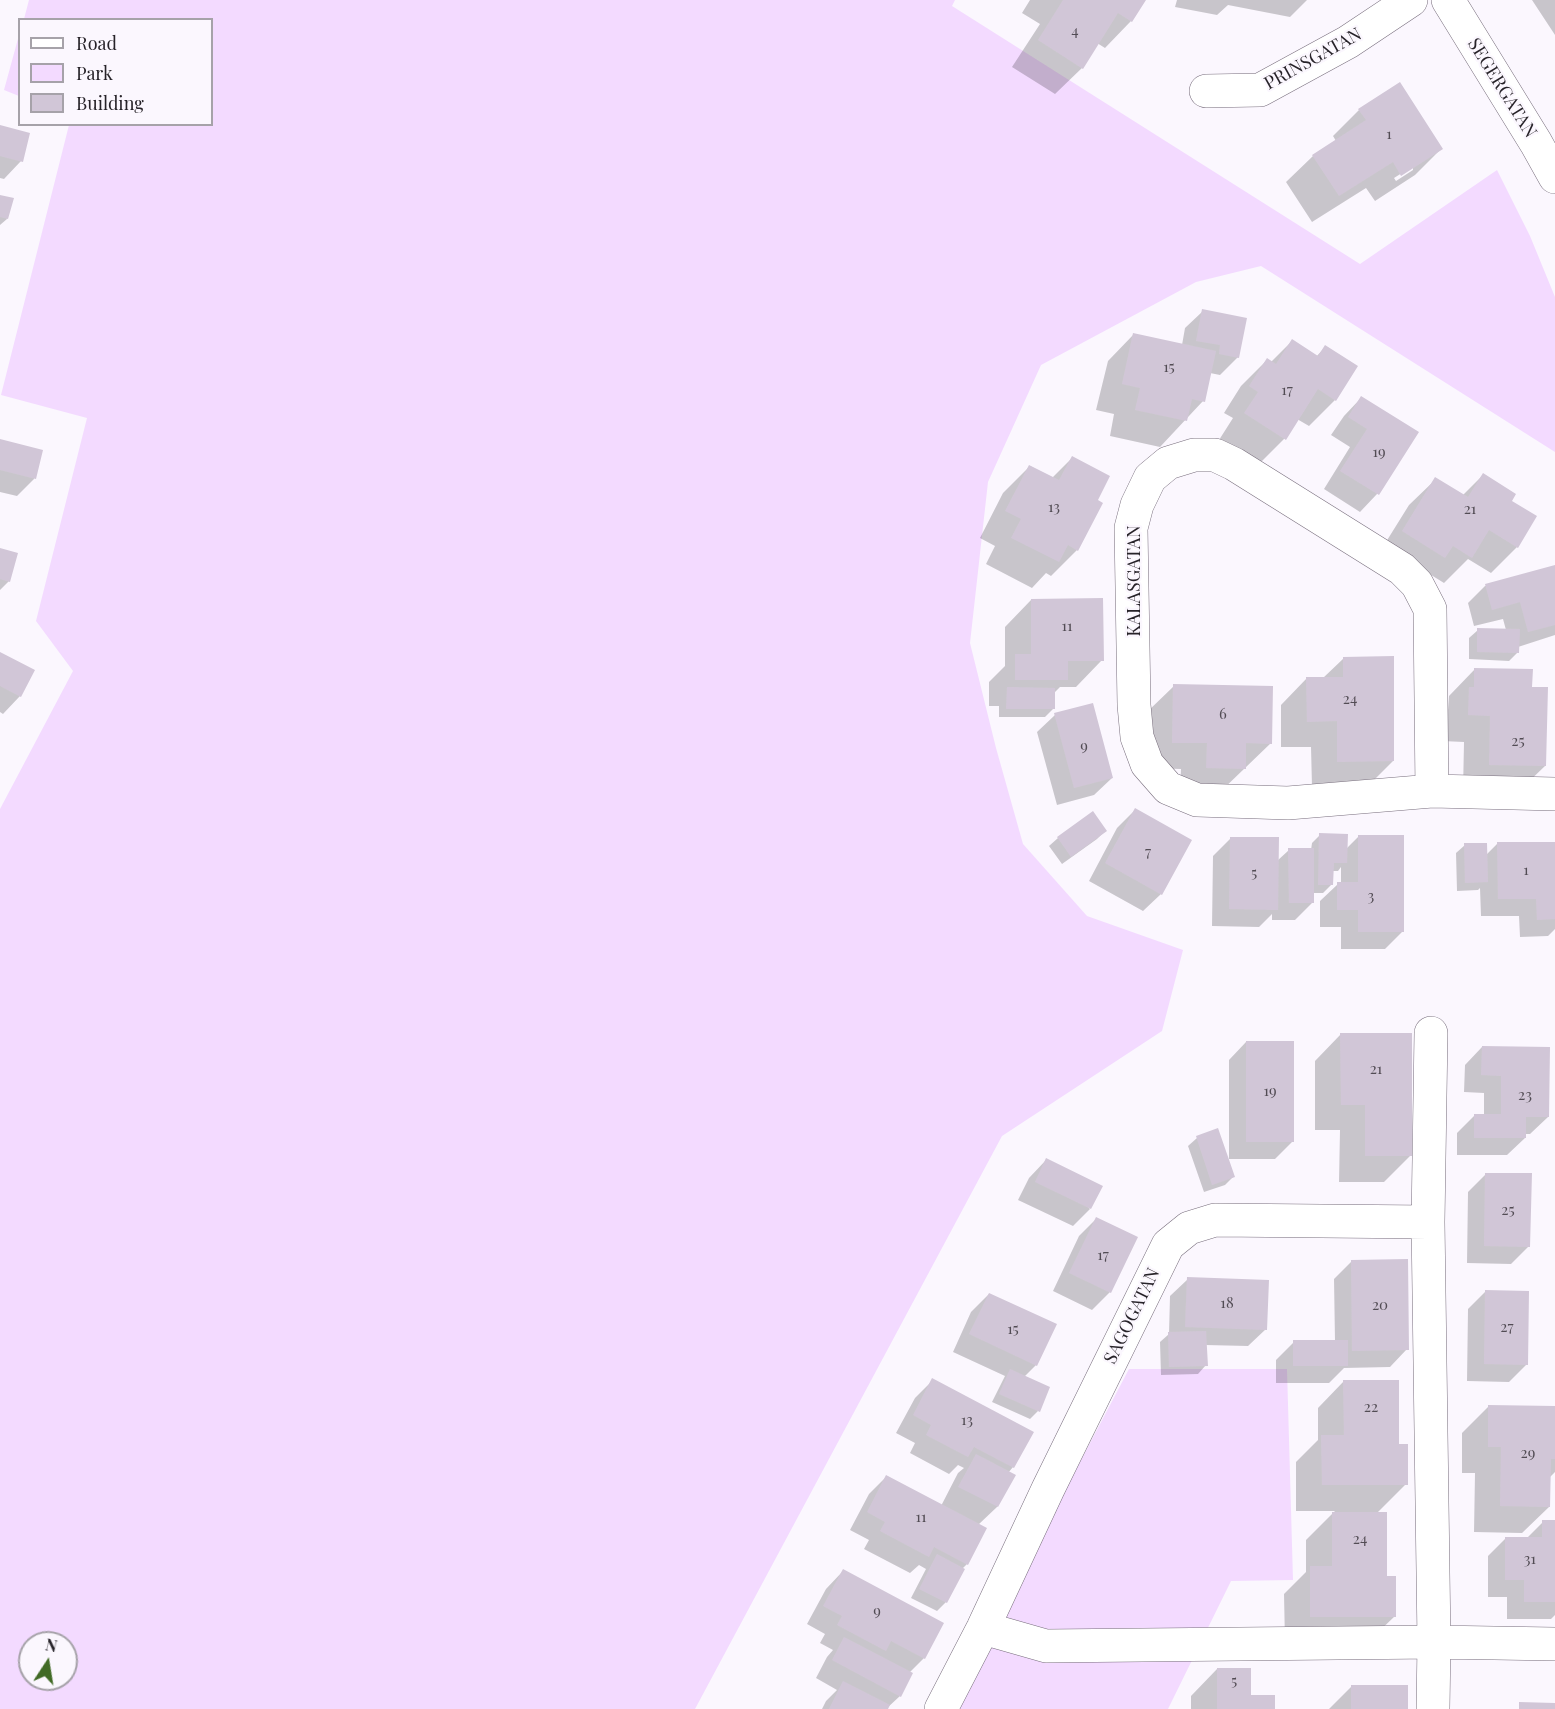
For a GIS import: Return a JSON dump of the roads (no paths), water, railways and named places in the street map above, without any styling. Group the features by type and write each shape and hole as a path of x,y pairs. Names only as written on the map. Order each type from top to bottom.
{"street":[{"name":"PRINSGATAN","path":"1206,91 1260,90 1348,42 1411,0"},
{"name":"SEGERGATAN","path":"1448,0 1536,142 1555,177"},
{"name":"KALASGATAN","path":"1432,791 1430,609 1417,584 1402,569 1215,455 1194,455 1168,463 1150,478 1137,505 1131,528 1134,705 1137,737 1147,764 1168,788 1197,800 1288,803 1432,791 1555,794"},
{"path":"1431,1033 1428,1222 1433,1709"},
{"name":"SAGOGATAN","path":"941,1709 983,1628 1168,1245 1188,1228 1215,1220 1428,1222"},
{"path":"983,1628 1046,1646 1434,1642 1555,1644"}]}
